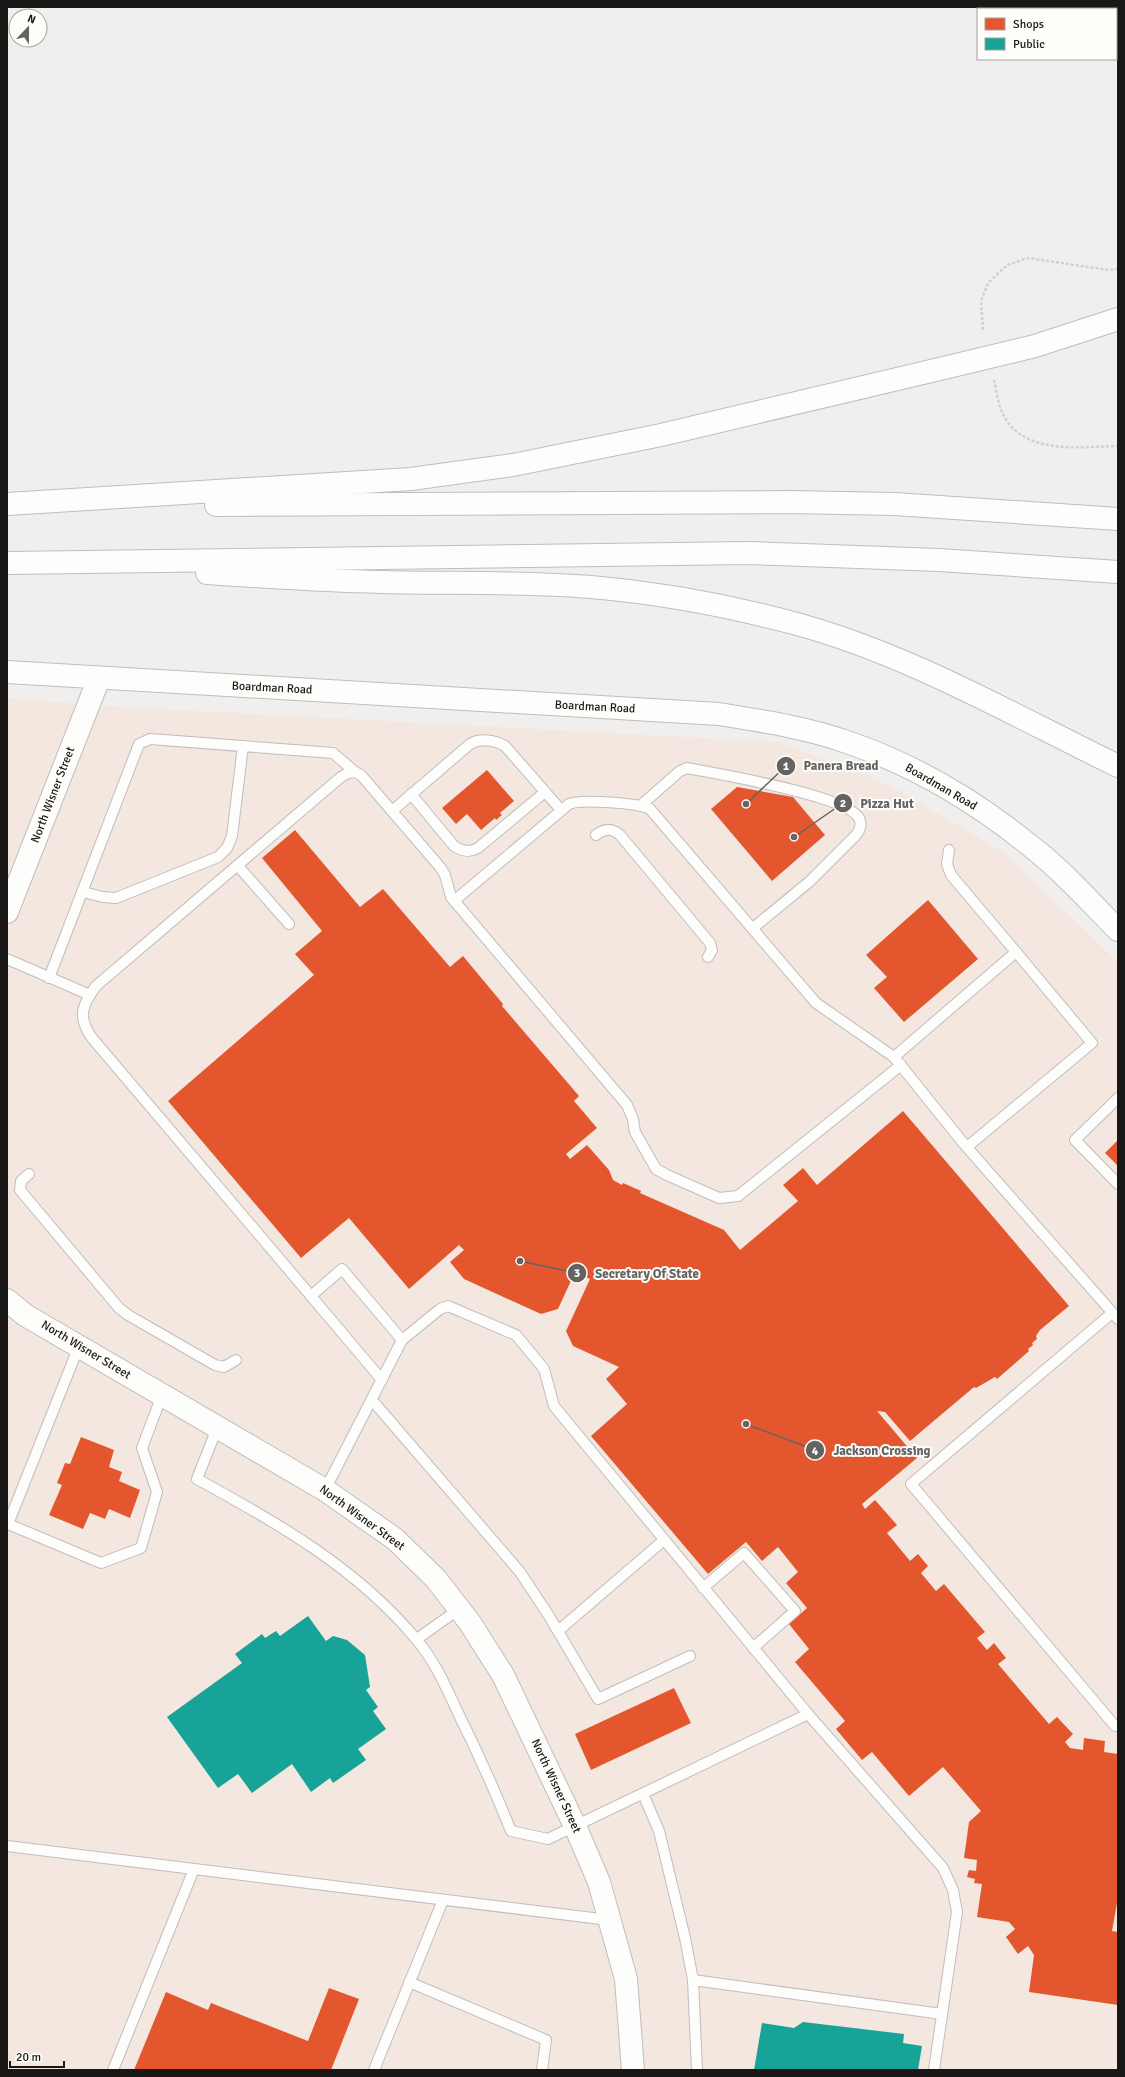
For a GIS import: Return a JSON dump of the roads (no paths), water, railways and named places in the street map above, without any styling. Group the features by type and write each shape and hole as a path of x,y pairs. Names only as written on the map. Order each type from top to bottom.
{"main road":[{"path":"1035,346 1118,319"},
{"path":"7,505 411,479 464,473 639,440 1118,327"},
{"path":"7,505 781,502 895,504 1118,519"},
{"path":"7,563 749,553 939,560 1118,572"},
{"path":"56,562 304,579 555,584 621,590 692,600 798,624 882,653 952,683 1118,766"},
{"name":"Boardman Road","path":"7,672 720,714 807,730 844,740 896,761 963,797 1034,848 1118,930"},
{"name":"North Wisner Street","path":"7,912 99,678"},
{"name":"North Wisner Street","path":"7,1300 25,1315 326,1490 395,1539 436,1579 459,1609 503,1675 575,1826 599,1882 626,1979 633,2070"}],"lane":[{"path":"50,978 139,744 150,739 333,753 355,772 361,775 440,867 445,875 451,897 454,901 627,1105 633,1119 634,1132 656,1169 719,1198 738,1196 897,1061 1016,952"},
{"path":"392,811 470,744 478,741 496,742 505,746 561,810"},
{"path":"82,892 103,897 116,898 218,857 227,848 232,836 243,746"},
{"path":"640,806 680,771 687,768 808,793 847,809 859,818 860,830 850,841 809,882 752,928"},
{"path":"355,772 348,773 341,777 100,983 90,995 82,1017 87,1031 92,1038 382,1380"},
{"path":"411,794 454,846 469,852 478,848 546,792"},
{"path":"454,901 569,804 579,802 640,806 650,809 657,815 816,1003 897,1061 968,1148 1115,1316 911,1484 1117,1725"},
{"path":"596,835 606,829 620,835 710,943 712,950 708,957"},
{"path":"949,850 947,864 952,874 1092,1043 968,1148"},
{"path":"238,866 289,924"},
{"path":"7,959 90,995"},
{"path":"1118,1098 1075,1140 1118,1184"},
{"path":"29,1174 21,1182 20,1190 119,1308 128,1315 215,1365 224,1367 236,1360"},
{"path":"311,1296 342,1269 402,1340"},
{"path":"326,1490 402,1340 440,1310 448,1306 516,1335 544,1369 554,1406 808,1714 933,1855 948,1878 953,1890 957,1912 934,2070"},
{"path":"79,1346 8,1524 101,1563 141,1548 157,1492 142,1448 162,1395"},
{"path":"372,1400 520,1572 558,1630 598,1699 690,1656"},
{"path":"217,1428 197,1479 256,1511 314,1547 360,1584 417,1639 442,1679 489,1776 512,1831 548,1839 808,1714"},
{"path":"558,1630 664,1540"},
{"path":"703,1588 744,1553 795,1611 754,1648"},
{"path":"417,1639 459,1609"},
{"path":"643,1794 659,1831 685,1938 693,1980 697,2070"},
{"path":"7,1846 609,1920"},
{"path":"113,2070 194,1869"},
{"path":"374,2070 443,1900"},
{"path":"693,1980 942,2014"},
{"path":"409,1982 546,2040 542,2070"}],"place":[{"name":"Panera Bread","path":"746,804"},
{"name":"Pizza Hut","path":"794,837"},
{"name":"Secretary Of State","path":"520,1261"},
{"name":"Jackson Crossing","path":"746,1424"}]}
